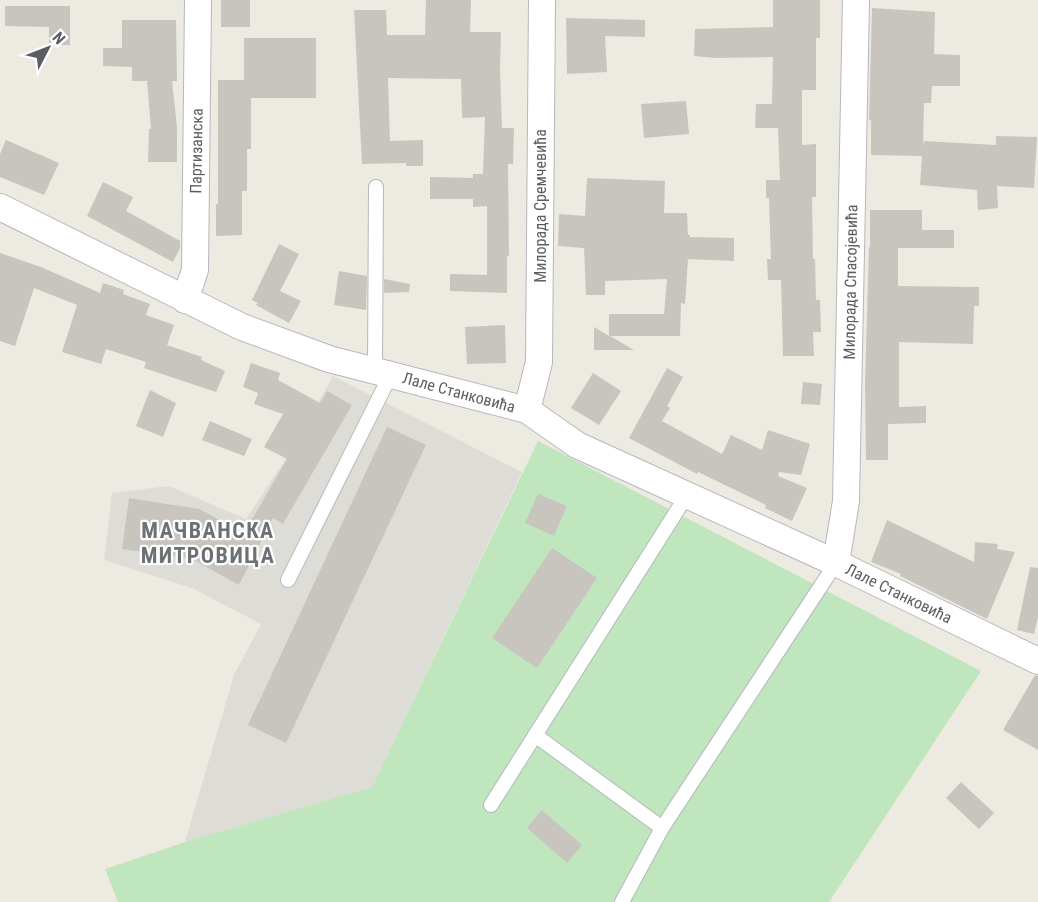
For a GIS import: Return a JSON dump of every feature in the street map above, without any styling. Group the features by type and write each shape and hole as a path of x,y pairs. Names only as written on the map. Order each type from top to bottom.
{"street":[{"name":"Партизанска","path":"185,300 195,270 198,0"},
{"name":"Милорада Сремчевића","path":"527,410 539,362 542,0"},
{"name":"Милорада Спасојевића","path":"836,563 846,501 856,0"},
{"name":"Лале Станковића","path":"0,207 185,300 264,335 329,359 527,410 577,445 836,563 1038,662"}],"lane":[{"path":"288,580 383,372 376,187"},
{"path":"491,805 687,495"},
{"path":"622,902 662,828 836,563"},
{"path":"535,735 662,828"}],"shaded area":[{"path":"333,376 522,472 372,787 185,842 234,675 261,624 192,588 104,560 112,493 169,486 246,519 285,460"}],"green space":[{"path":"538,441 981,671 829,902 118,902 105,869 185,842 372,787"}],"building":[{"path":"221,0 250,0 250,27 221,27"},
{"path":"426,0 471,0 470,32 501,32 502,128 514,128 513,164 508,164 507,293 450,291 450,274 487,275 487,206 473,207 473,199 430,199 430,177 473,178 473,174 483,174 485,117 462,118 461,79 388,78 390,141 423,140 423,166 406,166 406,163 362,164 354,10 386,10 387,35 425,35"},
{"path":"773,0 820,0 820,38 816,38 816,90 802,90 802,145 816,144 816,197 812,197 813,259 815,259 816,300 820,300 821,332 813,332 814,356 783,356 781,280 768,280 767,259 771,259 769,198 766,198 766,180 780,180 778,128 755,128 756,104 772,104 773,57 694,56 695,29 773,27"},
{"path":"5,6 70,6 70,45 49,45 49,27 5,26"},
{"path":"872,8 935,12 934,54 960,55 960,86 932,86 931,103 924,103 923,146 924,141 996,145 996,136 1037,137 1034,188 997,186 998,208 978,210 977,190 920,185 922,156 871,155 871,120 869,120"},
{"path":"566,18 645,20 645,37 605,36 607,72 567,74"},
{"path":"122,20 176,20 177,81 172,81 177,127 177,162 148,162 149,129 151,129 147,81 132,81 132,67 103,66 103,48 122,48"},
{"path":"244,38 316,38 316,98 251,98 251,149 247,149 247,191 242,191 242,235 216,236 218,80 244,80"},
{"path":"686,101 689,134 644,138 641,104"},
{"path":"6,140 59,163 44,195 0,177 0,154"},
{"path":"587,178 665,181 664,213 687,213 690,237 734,238 734,261 688,259 685,304 681,303 680,336 610,336 634,350 594,350 594,327 609,336 609,314 664,314 667,279 605,281 605,295 586,295 584,248 558,246 559,214 585,216"},
{"path":"103,182 133,197 126,211 180,241 180,248 173,262 87,216"},
{"path":"870,210 922,210 922,230 954,230 954,248 898,248 898,286 979,287 979,306 974,306 973,344 899,342 899,407 926,406 926,423 888,424 888,460 866,460 865,383"},
{"path":"279,244 299,254 280,291 301,301 289,323 256,305 258,303 252,300"},
{"path":"0,253 41,267 100,293 103,283 124,290 123,294 150,304 146,315 174,325 167,345 202,357 201,360 225,371 216,392 144,368 146,362 106,349 101,364 62,352 77,305 34,288 15,346 0,341"},
{"path":"339,271 367,276 366,310 334,305"},
{"path":"384,279 410,284 409,292 384,293"},
{"path":"505,325 506,363 467,364 465,327"},
{"path":"251,363 280,373 278,380 320,403 327,391 352,405 283,524 273,518 239,585 192,559 122,549 129,498 199,509 244,533 287,459 264,447 283,414 254,404 258,393 243,387"},
{"path":"667,368 683,377 667,406 670,408 662,421 722,454 731,435 762,450 768,430 810,444 801,475 779,472 778,476 807,488 792,521 765,508 766,505 698,472 697,474 629,438"},
{"path":"593,373 621,391 599,425 571,408"},
{"path":"803,382 822,384 820,405 801,404"},
{"path":"150,390 176,403 163,437 136,426"},
{"path":"210,421 252,439 244,456 202,440"},
{"path":"387,427 426,445 286,743 248,725"},
{"path":"538,494 567,506 554,536 525,523"},
{"path":"887,520 974,562 975,542 998,544 997,549 1015,552 987,619 900,576 901,574 871,562"},
{"path":"552,548 597,578 537,668 492,638"},
{"path":"1030,567 1038,568 1038,617 1034,634 1017,630"},
{"path":"1035,675 1038,676 1038,750 1003,730"},
{"path":"961,782 994,813 979,829 946,798"},
{"path":"542,810 582,845 567,863 527,828"}],"district":[{"name":"МАЧВАНСКА МИТРОВИЦА","path":"208,542"}]}
